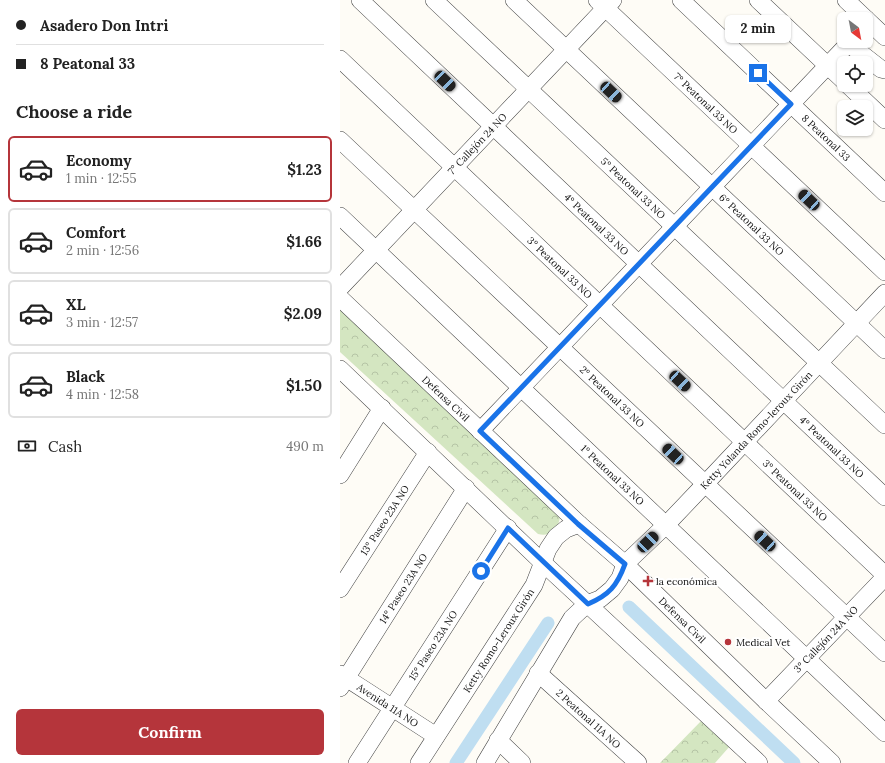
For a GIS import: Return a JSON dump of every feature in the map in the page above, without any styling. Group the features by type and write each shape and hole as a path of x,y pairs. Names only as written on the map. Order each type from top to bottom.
{"street":[{"name":"4° Peatonal 33 NO","path":"360,0 885,497"},
{"name":"5° Peatonal 33 NO","path":"434,0 885,425"},
{"name":"6° Peatonal 33 NO","path":"514,0 885,350"},
{"name":"8 Peatonal 33","path":"681,0 885,193"},
{"path":"758,0 837,74"},
{"path":"846,0 858,12"},
{"name":"7° Callejón 24 NO","path":"340,288 566,50 605,3"},
{"name":"7° Peatonal 33 NO","path":"605,3 752,146 885,272"},
{"path":"873,26 885,37"},
{"path":"480,431 844,48"},
{"path":"857,48 881,70 885,70"},
{"name":"3° Peatonal 33 NO","path":"340,59 885,576"},
{"path":"855,92 885,120"},
{"name":"2° Peatonal 33 NO","path":"340,140 885,653"},
{"name":"1° Peatonal 33 NO","path":"340,216 885,733"},
{"name":"Ketty Yolanda Romo-leroux Girón","path":"625,564 666,525 885,293"},
{"name":"Defensa Civil","path":"340,298 578,524 625,564 832,763"},
{"path":"340,370 382,408 542,562 759,763"},
{"path":"340,475 382,408"},
{"name":"13° Paseo 23A NO","path":"340,589 428,452"},
{"name":"14° Paseo 23A NO","path":"342,680 466,488"},
{"name":"Ketty Romo-Leroux Girón","path":"419,763 534,585 548,549 556,537 566,529 578,524"},
{"name":"15° Paseo 23A NO","path":"357,763 508,528"},
{"path":"484,763 572,618 588,604 600,599 612,589 620,578 625,564"},
{"name":"3° Callejón 24A NO","path":"766,701 885,576"},
{"name":"2 Peatonal 11A NO","path":"538,673 638,763"},
{"name":"Avenida 11A NO","path":"342,680 393,707 436,736"},
{"path":"498,740 522,763"}],"green space":[{"path":"340,303 560,517 559,522 553,532 542,535 538,534 340,352"},
{"path":"703,719 730,746 715,763 660,763"}],"waterway":[{"path":"629,607 794,763"},
{"path":"456,763 548,623"}],"place":[{"name":"la económica","path":"648,581"},
{"name":"Medical Vet","path":"728,642"}],"route":[{"path":"481,571 508,528 542,562 588,604 600,599 612,589 620,578 625,564 578,524 480,431 791,104 758,73"}]}
